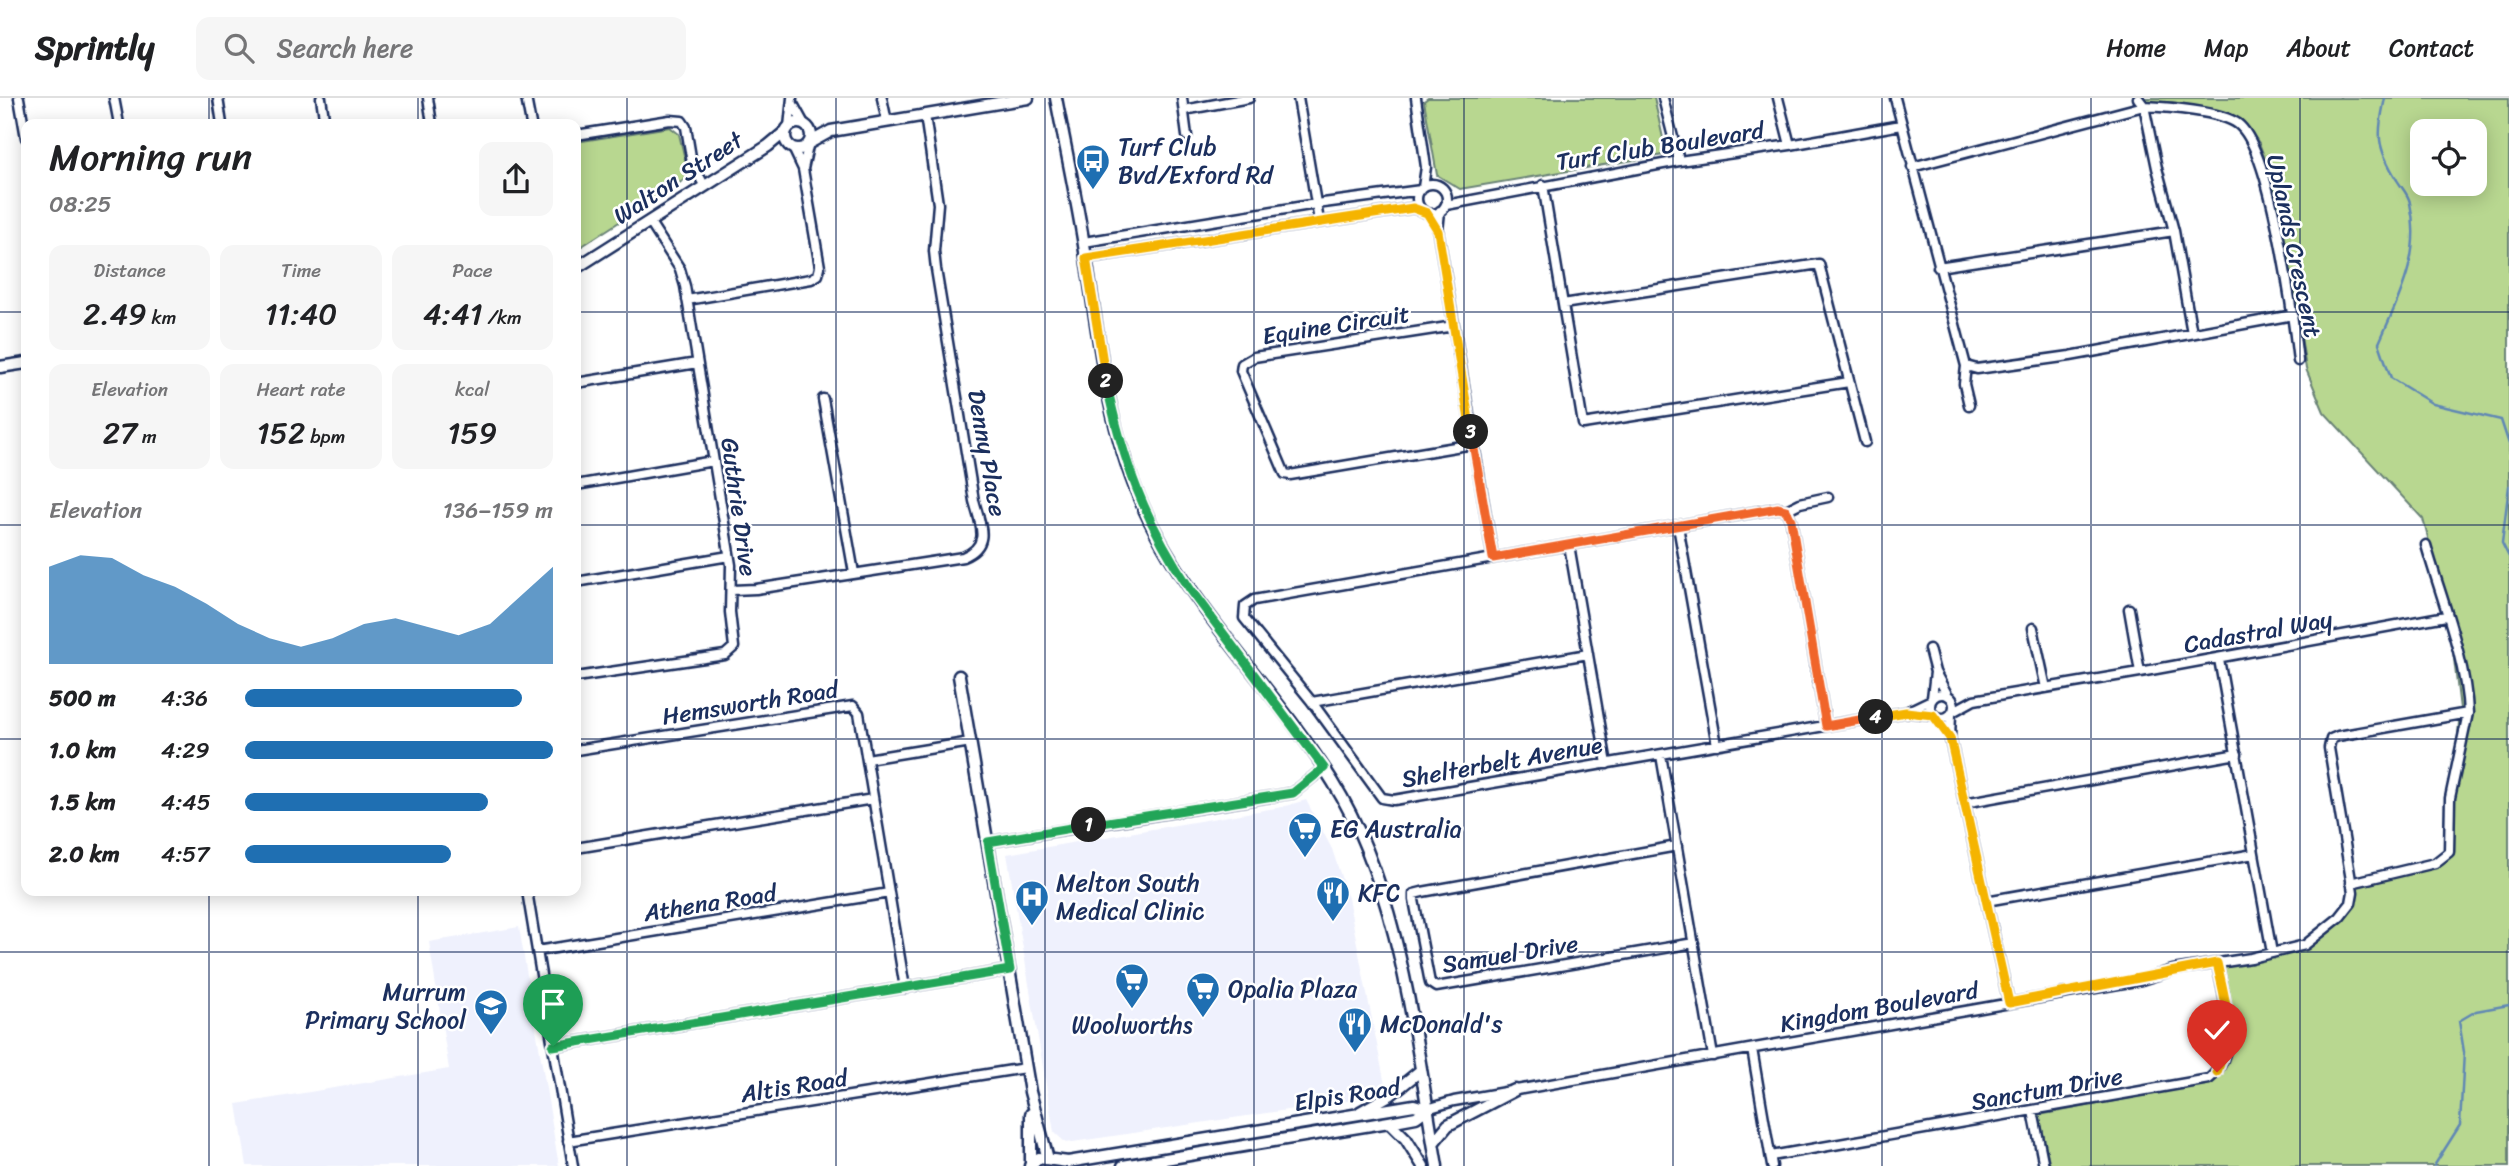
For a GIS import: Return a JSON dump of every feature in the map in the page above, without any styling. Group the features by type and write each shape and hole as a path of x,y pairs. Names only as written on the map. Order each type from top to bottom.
{"street":[{"path":"19,98 23,119"},
{"path":"114,98 118,119"},
{"path":"218,98 221,119"},
{"path":"321,98 324,119"},
{"path":"428,98 431,119"},
{"path":"527,98 530,119"},
{"path":"882,98 887,122"},
{"path":"791,147 801,150 831,131 1028,98"},
{"path":"1056,98 1084,242 1099,352 1124,457 1142,505 1170,558 1190,589 1324,768 1354,821 1372,862 1389,914 1437,1166"},
{"path":"1182,98 1187,136"},
{"path":"1184,110 1249,98"},
{"path":"1298,98 1319,221"},
{"path":"1416,98 1426,167 1417,199 1438,231"},
{"path":"1663,98 1679,161"},
{"path":"1778,98 1790,145"},
{"path":"1895,98 1966,366 1964,384 1969,405"},
{"path":"2138,98 2144,106 2174,231 2192,332"},
{"path":"792,101 812,134 803,169"},
{"path":"687,300 811,279 818,275 820,267 803,169 785,139 792,101"},
{"name":"Uplands Crescent","path":"1912,167 2144,106 2209,113 2238,124 2253,145 2264,172 2292,315 2298,361"},
{"name":"Denny Place","path":"732,590 757,589 963,557 977,549 982,537 936,269 934,251 938,205 925,115"},
{"path":"581,134 670,120 682,121 686,127 692,163 704,185"},
{"path":"788,129 796,123 831,131"},
{"name":"Turf Club Boulevard","path":"1443,208 1467,199 1543,185 1901,125"},
{"name":"Walton Street","path":"581,265 768,146 788,129"},
{"name":"Walton Street","path":"768,146 791,147"},
{"path":"1426,167 1442,189 1443,208 1438,231 1493,558 1778,508 1786,510 1800,503 1828,497"},
{"path":"1084,242 1431,185 1442,189"},
{"path":"1543,185 1583,424 1849,382"},
{"name":"Turf Club Boulevard","path":"1442,189 1467,199"},
{"path":"1086,258 1319,221 1413,208 1425,212 1443,208"},
{"name":"Guthrie Drive","path":"581,676 729,653 734,647 729,556 687,300 680,269 649,221"},
{"path":"1938,267 2174,231"},
{"path":"1563,304 1819,264 1865,442"},
{"path":"1966,366 1977,369 2057,358 2292,315"},
{"name":"Equine Circuit","path":"1454,326 1254,357 1242,364 1241,371 1284,474 1473,444"},
{"path":"581,382 697,363"},
{"path":"0,367 21,364"},
{"path":"822,399 854,573"},
{"path":"581,484 713,461"},
{"path":"1786,510 1791,520 1826,726"},
{"path":"1678,526 1717,745"},
{"path":"1569,545 1607,764"},
{"path":"2351,883 2435,863 2449,852 2450,799 2468,713 2461,659 2426,545"},
{"path":"581,581 729,556"},
{"name":"Shelterbelt Avenue","path":"1493,558 1259,599 1245,606 1244,618 1312,702 1382,797 1395,800 1906,712 1932,699"},
{"path":"1935,716 1944,718 1974,700 2140,672 2129,608"},
{"name":"Cadastral Way","path":"2140,672 2446,616"},
{"path":"2033,628 2046,688"},
{"path":"1929,649 1935,672 1954,701 1950,738 2009,1003"},
{"path":"1312,702 1588,654"},
{"path":"2219,659 2272,953"},
{"path":"1935,672 1930,708 1950,738"},
{"path":"960,676 1025,1068 1051,1162"},
{"path":"1932,699 1940,693 1974,700"},
{"name":"Hemsworth Road","path":"581,749 853,706 859,713 905,988"},
{"name":"Shelterbelt Avenue","path":"1906,712 1935,716"},
{"name":"Kingdom Boulevard","path":"1427,1109 1454,1101 2009,1003 2305,945 2340,917 2351,902 2351,883 2329,748 2331,739 2468,713"},
{"path":"867,759 971,741"},
{"path":"1661,754 1713,1056"},
{"path":"1964,803 2237,754"},
{"path":"988,842 1293,793 1324,768"},
{"path":"581,847 873,799"},
{"name":"Samuel Drive","path":"1677,846 1415,894 1414,900 1430,983 1441,987 1694,943"},
{"path":"1986,901 2254,854"},
{"name":"Athena Road","path":"537,951 889,893"},
{"path":"528,896 573,1166"},
{"name":"Sanctum Drive","path":"1771,1161 2209,1080 2217,1072 2221,1062 2230,1026 2217,963"},
{"path":"553,1046 1010,970"},
{"path":"1752,1049 1771,1161"},
{"name":"Altis Road","path":"568,1141 1025,1068"},
{"path":"1353,1115 1395,1091 1420,1071"},
{"path":"1433,1143 1448,1125 1515,1090"},
{"path":"1029,1165 1030,1092"},
{"name":"Elpis Road","path":"1029,1165 1040,1158 1051,1162 1069,1162 1414,1105 1427,1109"},
{"name":"Elpis Road","path":"1124,1166 1416,1117 1427,1109"},
{"path":"2033,1111 2044,1166"},
{"path":"1389,1122 1406,1139 1423,1166"}],"shaded area":[{"name":"Opalia Plaza","path":"1306,800 1332,849 1348,898 1387,1095 1066,1143 1054,1132 1007,854 1282,807"},
{"name":"Murrum Primary School","path":"519,927 559,1166 247,1166 237,1104 449,1069 429,942"}],"green space":[{"path":"1428,98 1654,98 1665,147 1663,155 1460,189 1437,175 1424,101"},
{"path":"2144,98 2509,98 2509,1166 2050,1166 2039,1115 2210,1083 2223,1071 2231,1028 2220,968 2306,947 2342,919 2354,885 2452,853 2460,709 2449,617 2423,519 2324,412 2306,369 2270,172 2259,143 2241,119 2213,109 2172,102 2148,102"},
{"path":"670,127 679,134 687,178 581,247 581,141"}],"waterway":[{"path":"2385,98 2380,132 2382,149 2408,197 2413,222 2411,258 2379,343 2391,378 2433,404 2501,420 2509,444"},
{"path":"2509,486 2502,543 2509,557"},
{"path":"2434,1166 2460,1125 2464,1052 2459,1021 2476,1011 2509,1005"}],"place":[{"name":"Turf Club Bvd/Exford Rd","path":"1093,191"},
{"name":"EG Australia","path":"1305,859"},
{"name":"KFC","path":"1333,923"},
{"name":"Melton South Medical Clinic","path":"1032,927"},
{"name":"Woolworths","path":"1132,1010"},
{"name":"Opalia Plaza","path":"1203,1019"},
{"name":"Murrum Primary School","path":"491,1036"},
{"name":"McDonald's","path":"1355,1054"}],"route":[{"path":"553,1046 1010,970 988,842 1293,793 1324,768 1190,589 1142,505 1121,447 1099,352 1086,258 1413,208 1427,213 1438,231 1493,558 1778,508 1786,510 1791,520 1826,726 1906,712 1937,717 1950,738 2009,1003 2217,963 2230,1026 2217,1072"}]}
